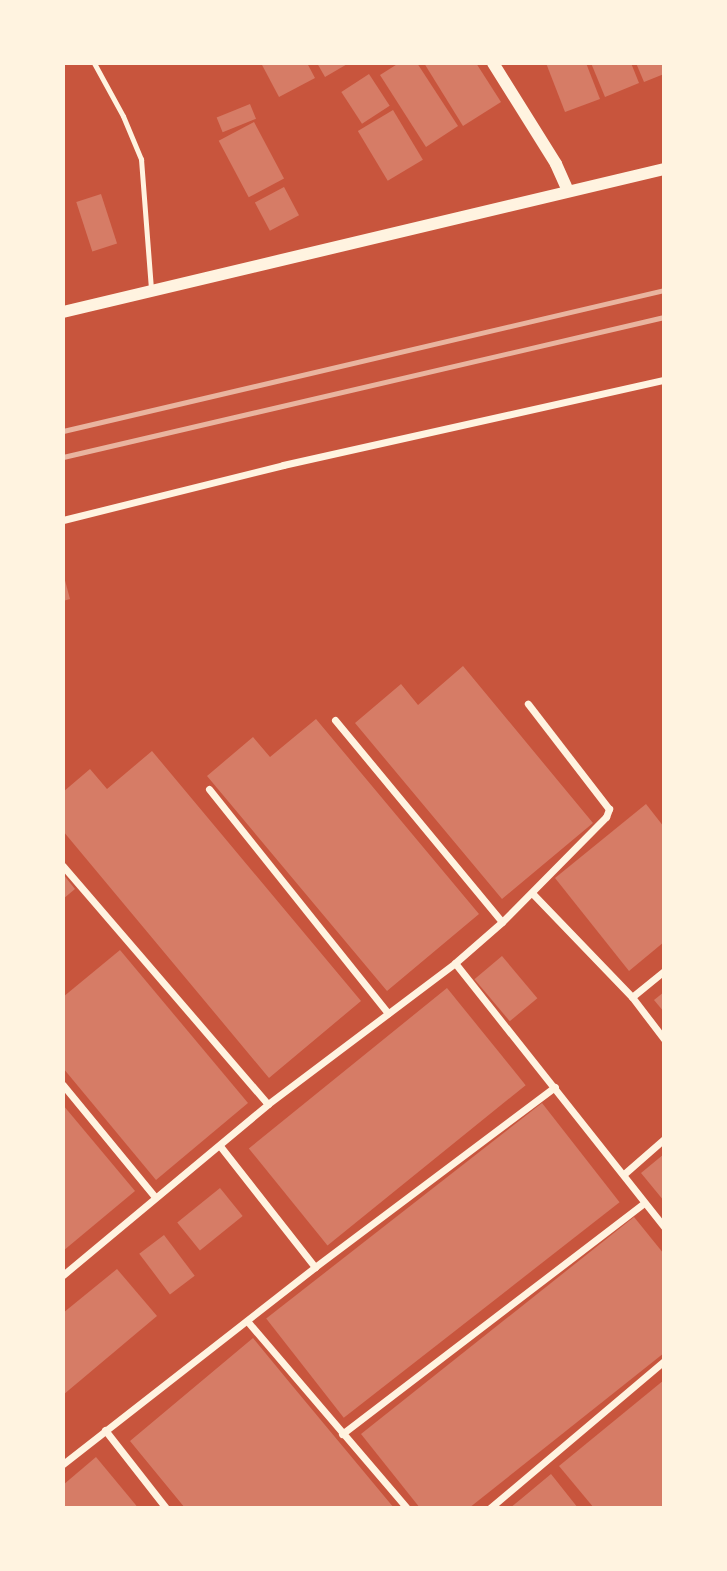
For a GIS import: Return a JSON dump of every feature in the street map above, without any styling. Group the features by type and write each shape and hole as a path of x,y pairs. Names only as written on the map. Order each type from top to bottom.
{"street":[{"path":"493,63 556,164 567,189"},
{"path":"63,312 567,189 664,169"},
{"path":"63,520 283,465 664,380"},
{"path":"63,1275 268,1104 455,962 502,922 606,817 609,808 528,704"},
{"path":"335,720 502,922"},
{"path":"209,789 388,1013"},
{"path":"63,866 268,1104"},
{"path":"532,893 632,997 664,1039"},
{"path":"455,962 624,1174 643,1205 664,1227"},
{"path":"632,997 664,971"},
{"path":"63,1085 155,1197"},
{"path":"63,1464 315,1267 555,1087"},
{"path":"624,1174 664,1139"},
{"path":"220,1146 315,1267"},
{"path":"342,1434 643,1205"},
{"path":"248,1322 407,1508"},
{"path":"490,1508 664,1361"},
{"path":"105,1430 166,1508"}],"lane":[{"path":"94,63 123,116 141,159 152,292"}],"building":[{"path":"261,63 307,63 315,78 279,97"},
{"path":"317,63 349,63 325,77"},
{"path":"399,63 417,63 458,126 426,147 380,75"},
{"path":"424,63 476,63 501,102 463,126"},
{"path":"546,63 586,63 600,99 565,112"},
{"path":"591,63 631,63 639,83 605,97"},
{"path":"636,63 664,63 664,74 644,82"},
{"path":"369,74 390,106 362,124 341,92"},
{"path":"250,104 256,119 223,132 217,117"},
{"path":"393,110 423,160 388,181 358,131"},
{"path":"254,122 284,179 249,197 219,141"},
{"path":"284,187 299,215 270,231 255,202"},
{"path":"101,194 117,243 92,251 76,202"},
{"path":"63,573 70,599 63,601"},
{"path":"463,666 593,823 502,899 355,723 401,684 418,705"},
{"path":"316,719 479,914 387,991 207,776 253,737 270,757"},
{"path":"152,751 361,1001 269,1078 63,831 63,792 90,769 107,789"},
{"path":"646,804 664,827 664,942 629,971 555,878"},
{"path":"63,874 75,889 63,899"},
{"path":"120,950 248,1103 156,1180 63,1068 63,997"},
{"path":"502,956 537,998 510,1021 474,979"},
{"path":"447,988 526,1085 327,1246 249,1148"},
{"path":"664,992 664,1012 654,1000"},
{"path":"542,1103 620,1202 344,1418 266,1318"},
{"path":"63,1105 135,1191 63,1251"},
{"path":"664,1154 664,1201 641,1173"},
{"path":"220,1188 243,1216 200,1251 177,1223"},
{"path":"634,1217 664,1254 664,1353 469,1508 420,1508 361,1434"},
{"path":"164,1235 195,1276 170,1294 139,1254"},
{"path":"117,1269 157,1316 63,1395 63,1313"},
{"path":"253,1338 394,1508 185,1508 130,1441"},
{"path":"664,1380 664,1508 594,1508 559,1466"},
{"path":"96,1457 138,1508 63,1508 63,1485"},
{"path":"551,1474 578,1508 510,1508 521,1499"}],"railway":[{"path":"63,431 664,290"},
{"path":"63,457 664,317"}]}
